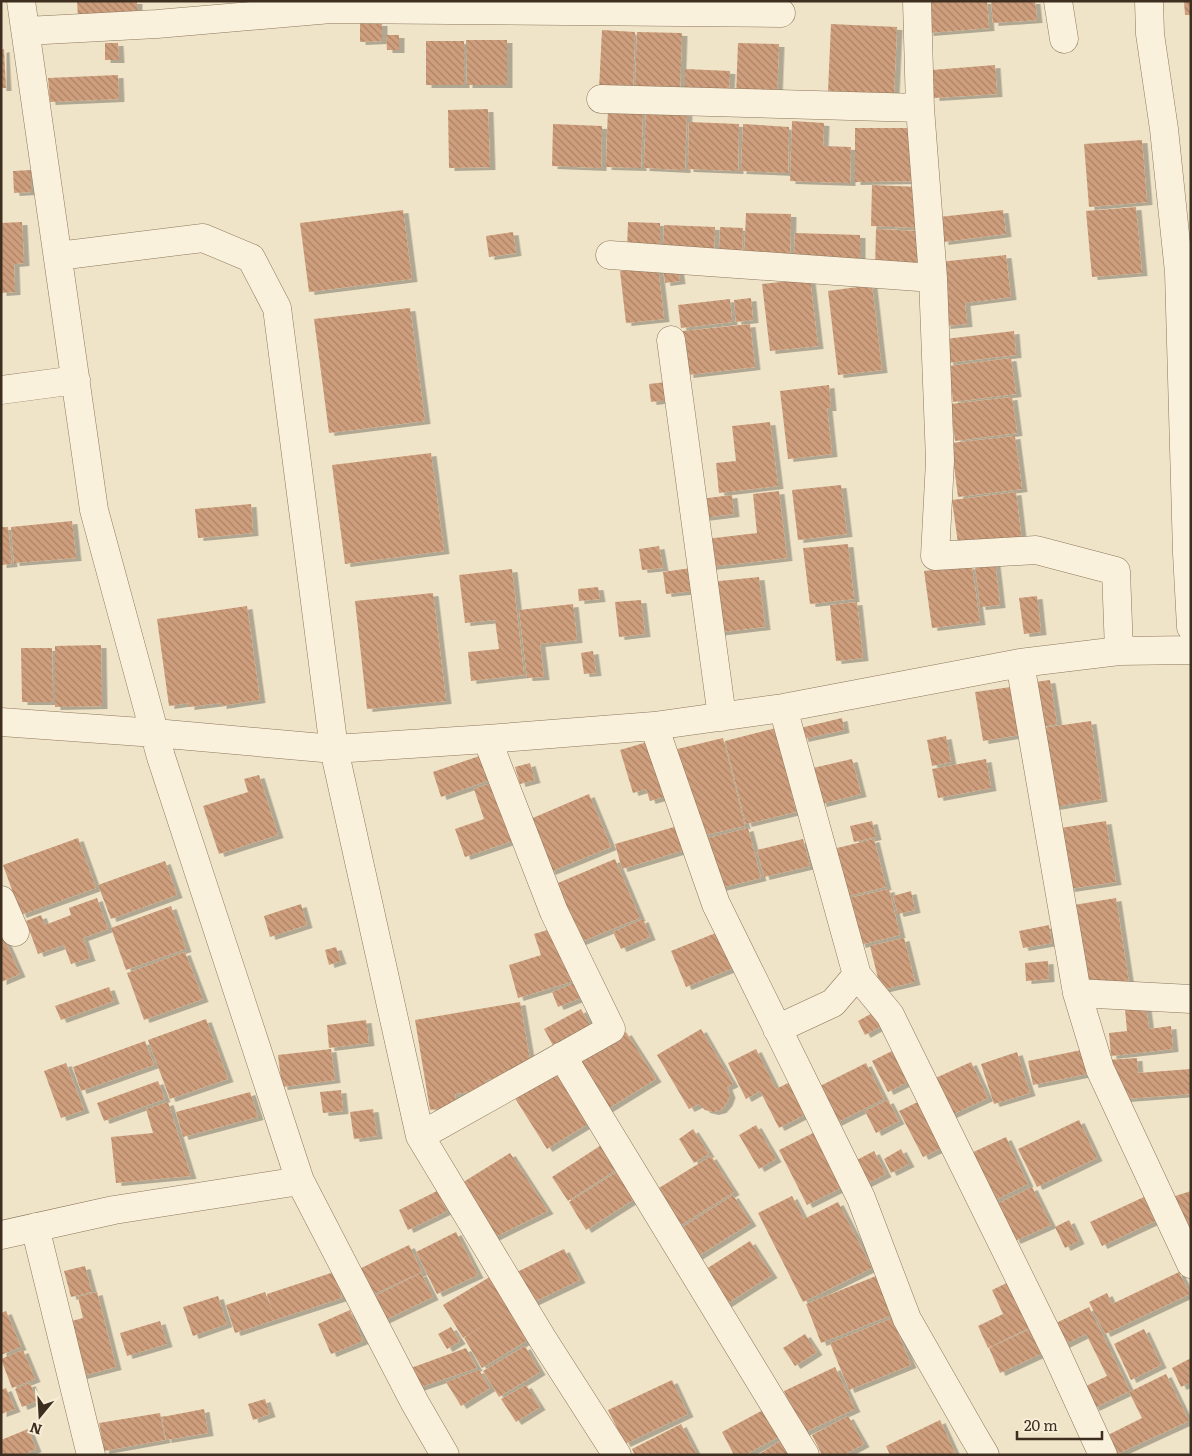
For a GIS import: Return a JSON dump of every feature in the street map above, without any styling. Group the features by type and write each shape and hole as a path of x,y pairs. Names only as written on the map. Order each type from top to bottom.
{"street":[{"path":"20,1 26,31 94,510 161,757 300,1181 414,1403 445,1455"},
{"path":"917,1 920,108 933,278 940,461 935,556 1036,550 1116,571 1119,651"},
{"path":"1058,1 1064,39"},
{"path":"1149,1 1150,34 1164,129 1179,272 1191,627"},
{"path":"26,31 157,24 331,9 781,13"},
{"path":"601,99 920,108"},
{"path":"58,256 203,238 251,258 277,308 334,749 420,1136 542,1338 617,1455"},
{"path":"610,254 933,278"},
{"path":"672,340 722,717"},
{"path":"1,390 76,380"},
{"path":"1,722 155,732 334,749 654,726 782,708 1020,663 1119,651 1191,650"},
{"path":"1020,663 1077,993 1100,1069 1191,1264"},
{"path":"782,708 857,974 890,1015 1055,1350 1103,1455"},
{"path":"654,726 716,904 861,1198 907,1319 986,1455"},
{"path":"420,1136 611,1029 554,912 487,739"},
{"path":"1,900 14,932"},
{"path":"777,1029 833,1002 857,974"},
{"path":"1077,993 1191,999"},
{"path":"562,1056 806,1455"},
{"path":"1,1235 114,1210 300,1181"},
{"path":"35,1227 91,1455"}],"building":[{"path":"77,1 137,1 137,18 78,18"},
{"path":"926,1 987,1 989,28 928,33"},
{"path":"991,1 1035,1 1037,20 993,23"},
{"path":"1184,1 1191,1 1191,15 1185,15"},
{"path":"360,23 382,23 382,41 360,42"},
{"path":"831,24 897,27 894,94 828,91"},
{"path":"602,30 635,32 633,90 599,89"},
{"path":"637,32 682,33 680,92 635,90"},
{"path":"386,35 399,35 399,50 387,50"},
{"path":"466,40 507,40 507,85 467,85"},
{"path":"426,41 464,41 464,85 426,85"},
{"path":"105,43 118,43 119,60 105,60"},
{"path":"738,43 779,44 777,96 736,94"},
{"path":"4,49 6,88 1,88 1,50"},
{"path":"995,65 997,94 934,98 932,70"},
{"path":"685,69 730,71 729,93 685,91"},
{"path":"118,75 119,99 50,102 48,78"},
{"path":"608,107 643,108 641,168 606,167"},
{"path":"646,108 687,109 685,170 644,168"},
{"path":"488,109 490,167 449,168 448,110"},
{"path":"792,121 824,123 823,146 851,147 850,183 790,181"},
{"path":"689,122 739,124 738,171 688,169"},
{"path":"553,124 602,126 601,168 552,166"},
{"path":"743,124 789,127 788,173 741,171"},
{"path":"855,128 913,128 913,181 855,182"},
{"path":"1142,140 1147,202 1089,207 1084,144"},
{"path":"31,170 31,192 14,193 13,171"},
{"path":"872,185 919,187 917,228 871,226"},
{"path":"1136,207 1142,273 1092,277 1086,211"},
{"path":"403,210 412,279 309,292 300,223"},
{"path":"1003,210 1006,234 943,242 939,217"},
{"path":"746,213 791,214 790,261 744,259"},
{"path":"22,222 24,263 14,264 15,292 1,293 1,223"},
{"path":"628,222 660,223 660,250 627,248"},
{"path":"664,225 715,227 714,251 663,249"},
{"path":"720,227 743,228 742,254 719,253"},
{"path":"876,229 921,231 920,269 875,268"},
{"path":"513,232 516,253 489,257 486,236"},
{"path":"795,233 860,235 860,261 794,259"},
{"path":"1006,255 1011,297 965,303 967,324 945,326 939,262"},
{"path":"678,266 680,281 665,283 663,268"},
{"path":"658,267 664,319 626,323 620,271"},
{"path":"810,279 818,346 770,351 762,284"},
{"path":"872,285 882,370 838,375 828,291"},
{"path":"751,298 753,320 736,322 734,300"},
{"path":"730,299 732,322 681,328 678,305"},
{"path":"410,308 425,421 329,433 314,319"},
{"path":"750,324 755,367 688,375 683,331"},
{"path":"1014,331 1016,355 948,363 945,339"},
{"path":"1011,358 1016,394 953,402 949,366"},
{"path":"666,382 668,400 651,402 649,384"},
{"path":"829,385 831,408 827,408 832,454 788,459 780,391"},
{"path":"1012,397 1017,433 955,441 950,404"},
{"path":"770,422 778,486 719,493 716,463 736,461 732,426"},
{"path":"1015,436 1022,489 958,497 951,443"},
{"path":"431,453 444,551 345,564 332,465"},
{"path":"841,485 847,534 798,540 792,490"},
{"path":"779,491 787,558 709,567 706,539 757,533 753,494"},
{"path":"1016,492 1022,543 959,551 952,500"},
{"path":"732,495 734,514 702,518 700,499"},
{"path":"251,504 253,533 198,538 195,509"},
{"path":"72,521 76,558 14,563 11,527"},
{"path":"1,527 8,527 12,564 1,565"},
{"path":"848,544 854,599 810,604 803,548"},
{"path":"659,546 663,568 642,570 639,549"},
{"path":"995,563 1000,605 980,607 975,566"},
{"path":"972,566 980,622 932,628 924,571"},
{"path":"691,568 693,591 666,594 663,572"},
{"path":"512,569 524,675 471,681 468,652 499,649 495,620 465,623 459,575"},
{"path":"759,577 765,627 715,633 710,582"},
{"path":"598,587 600,599 579,601 578,589"},
{"path":"433,593 446,701 367,709 355,601"},
{"path":"1037,596 1041,632 1024,634 1019,598"},
{"path":"641,600 645,634 619,637 615,602"},
{"path":"857,602 863,658 836,661 830,605"},
{"path":"573,604 577,640 540,644 544,677 527,678 519,610"},
{"path":"247,606 260,700 221,706 221,703 189,707 189,703 169,706 157,619"},
{"path":"101,645 102,706 55,707 55,646"},
{"path":"21,648 52,648 53,702 22,702"},
{"path":"593,651 596,673 584,674 581,653"},
{"path":"1050,680 1057,724 1042,727 1035,682"},
{"path":"1011,687 1019,735 983,741 975,692"},
{"path":"842,718 844,730 803,739 800,728"},
{"path":"1091,721 1102,799 1054,807 1042,728"},
{"path":"776,728 796,812 746,824 725,741"},
{"path":"946,736 951,762 932,766 927,740"},
{"path":"723,738 745,826 701,836 669,751"},
{"path":"654,740 671,795 650,801 646,789 633,793 620,750"},
{"path":"485,754 493,779 441,797 433,772"},
{"path":"852,759 861,794 821,804 813,768"},
{"path":"986,759 991,788 938,798 932,769"},
{"path":"530,763 535,780 520,784 515,767"},
{"path":"259,775 278,835 219,854 203,806 248,792 244,779"},
{"path":"494,782 515,840 465,857 455,829 484,819 474,789"},
{"path":"589,794 611,847 550,872 528,820"},
{"path":"872,821 876,837 854,842 850,826"},
{"path":"1106,821 1116,882 1069,889 1060,828"},
{"path":"681,825 688,849 622,869 615,844"},
{"path":"748,828 761,878 716,889 704,839"},
{"path":"78,838 96,888 21,915 3,865"},
{"path":"803,839 810,866 764,877 757,850"},
{"path":"874,839 886,887 845,897 833,849"},
{"path":"615,859 640,918 578,943 553,885"},
{"path":"165,861 177,895 111,919 98,885"},
{"path":"889,889 900,935 860,945 849,898"},
{"path":"911,891 915,910 898,914 893,896"},
{"path":"97,898 108,929 83,938 90,958 71,964 64,945 38,954 26,921 41,915 45,925 71,915 69,908"},
{"path":"1116,898 1130,990 1086,988 1074,905"},
{"path":"301,904 307,925 270,937 264,916"},
{"path":"171,906 186,949 126,970 111,928"},
{"path":"643,919 650,937 621,949 613,932"},
{"path":"1049,925 1052,943 1023,948 1019,931"},
{"path":"554,928 571,982 518,998 509,965 541,955 534,934"},
{"path":"718,932 733,968 686,987 671,951"},
{"path":"3,936 20,974 1,982 1,937"},
{"path":"904,938 915,982 881,990 870,946"},
{"path":"336,947 341,961 329,965 325,950"},
{"path":"185,952 203,999 144,1020 127,973"},
{"path":"1048,961 1049,979 1026,981 1025,963"},
{"path":"577,982 583,997 558,1007 552,992"},
{"path":"109,987 114,1001 61,1020 55,1006"},
{"path":"520,1002 531,1066 513,1075 486,1080 488,1089 455,1094 457,1106 430,1110 415,1020"},
{"path":"1146,1007 1149,1029 1171,1026 1173,1049 1111,1056 1109,1033 1127,1031 1125,1009"},
{"path":"581,1009 593,1031 556,1051 544,1029"},
{"path":"874,1012 881,1026 865,1035 858,1021"},
{"path":"206,1019 228,1079 170,1099 148,1040"},
{"path":"366,1020 369,1043 329,1048 327,1025"},
{"path":"701,1029 733,1084 727,1087 730,1095 727,1103 721,1110 713,1112 705,1110 699,1104 689,1109 657,1055"},
{"path":"626,1032 656,1079 606,1110 577,1064"},
{"path":"145,1041 154,1065 81,1091 73,1067"},
{"path":"331,1049 335,1080 282,1087 278,1055"},
{"path":"756,1049 776,1089 790,1082 806,1114 779,1128 760,1091 746,1099 728,1063"},
{"path":"896,1049 912,1080 888,1092 872,1061"},
{"path":"1086,1049 1092,1073 1033,1085 1028,1061"},
{"path":"1017,1052 1030,1093 994,1104 981,1064"},
{"path":"1137,1058 1138,1073 1191,1069 1191,1094 1124,1099 1107,1060"},
{"path":"971,1062 988,1098 949,1116 931,1080"},
{"path":"66,1063 84,1110 61,1118 44,1071"},
{"path":"866,1063 884,1099 836,1123 818,1087"},
{"path":"556,1068 591,1122 547,1149 513,1095"},
{"path":"158,1081 165,1099 104,1121 97,1103"},
{"path":"341,1090 343,1111 323,1113 320,1092"},
{"path":"250,1092 258,1117 183,1137 176,1112"},
{"path":"924,1099 947,1145 923,1157 899,1111"},
{"path":"888,1100 899,1121 876,1133 865,1111"},
{"path":"168,1102 191,1176 116,1183 111,1137 153,1133 146,1109"},
{"path":"373,1109 377,1136 354,1139 350,1112"},
{"path":"1079,1120 1097,1158 1037,1187 1018,1149"},
{"path":"756,1125 776,1159 759,1169 739,1135"},
{"path":"693,1129 709,1154 694,1163 679,1139"},
{"path":"817,1131 845,1186 807,1205 779,1150"},
{"path":"1006,1137 1028,1184 992,1202 969,1154"},
{"path":"606,1142 622,1166 568,1201 552,1177"},
{"path":"901,1149 909,1164 891,1173 884,1159"},
{"path":"874,1151 886,1174 864,1185 853,1162"},
{"path":"510,1153 548,1211 491,1239 457,1186"},
{"path":"711,1156 734,1192 678,1227 654,1191"},
{"path":"623,1168 641,1195 586,1230 569,1202"},
{"path":"1032,1187 1051,1225 1015,1241 997,1204"},
{"path":"437,1191 447,1211 408,1230 399,1210"},
{"path":"1191,1191 1191,1234 1172,1197"},
{"path":"733,1195 751,1223 695,1258 678,1230"},
{"path":"792,1196 804,1219 838,1202 872,1268 803,1302 758,1213"},
{"path":"1146,1196 1157,1220 1102,1246 1090,1222"},
{"path":"1069,1220 1079,1241 1065,1248 1055,1227"},
{"path":"456,1232 478,1275 437,1294 416,1252"},
{"path":"750,1241 772,1275 725,1305 703,1271"},
{"path":"409,1245 422,1272 370,1296 357,1270"},
{"path":"564,1249 580,1280 532,1303 517,1272"},
{"path":"85,1266 92,1292 71,1297 64,1271"},
{"path":"334,1272 342,1298 235,1333 226,1305 265,1292 274,1316 267,1294"},
{"path":"1179,1272 1190,1294 1105,1334 1089,1302 1107,1293 1112,1304"},
{"path":"421,1273 433,1297 383,1321 371,1298"},
{"path":"493,1275 531,1338 482,1368 464,1338 494,1319 463,1338 443,1305"},
{"path":"876,1276 892,1315 821,1343 806,1304"},
{"path":"1013,1280 1035,1325 988,1348 978,1326 1003,1314 992,1290"},
{"path":"97,1292 116,1367 78,1377 64,1323 83,1318 78,1297"},
{"path":"218,1296 227,1324 193,1336 183,1307"},
{"path":"1089,1307 1130,1391 1094,1408 1084,1387 1107,1376 1086,1334 1064,1345 1054,1324"},
{"path":"350,1310 363,1341 331,1354 318,1324"},
{"path":"6,1311 21,1347 1,1355 1,1313"},
{"path":"892,1318 911,1365 849,1390 830,1343"},
{"path":"160,1321 167,1344 127,1356 120,1333"},
{"path":"451,1327 460,1341 447,1349 438,1334"},
{"path":"1035,1327 1047,1351 1000,1373 989,1348"},
{"path":"1144,1329 1161,1365 1131,1380 1114,1344"},
{"path":"805,1334 817,1352 795,1366 783,1348"},
{"path":"525,1346 540,1372 499,1397 483,1371"},
{"path":"466,1348 477,1368 418,1388 408,1369"},
{"path":"23,1350 35,1379 12,1388 1,1359"},
{"path":"1191,1358 1191,1382 1181,1387 1172,1368"},
{"path":"835,1367 855,1409 803,1433 784,1391"},
{"path":"479,1370 490,1388 461,1406 446,1382"},
{"path":"1166,1374 1189,1421 1115,1455 1106,1436 1142,1418 1129,1392"},
{"path":"672,1380 688,1414 625,1444 608,1410"},
{"path":"30,1383 37,1401 22,1407 15,1389"},
{"path":"526,1385 540,1407 516,1422 501,1399"},
{"path":"6,1388 15,1409 1,1414 1,1390"},
{"path":"265,1399 270,1414 253,1420 248,1404"},
{"path":"767,1408 782,1435 745,1455 734,1455 722,1432"},
{"path":"204,1409 208,1433 166,1440 162,1417"},
{"path":"160,1413 165,1440 104,1451 99,1423"},
{"path":"848,1416 864,1444 844,1455 822,1455 812,1435"},
{"path":"940,1420 956,1455 890,1455 886,1446"},
{"path":"681,1424 696,1453 692,1455 635,1455 632,1449"},
{"path":"28,1429 36,1449 23,1455 1,1455 1,1440"},
{"path":"785,1438 796,1455 758,1455"}]}
